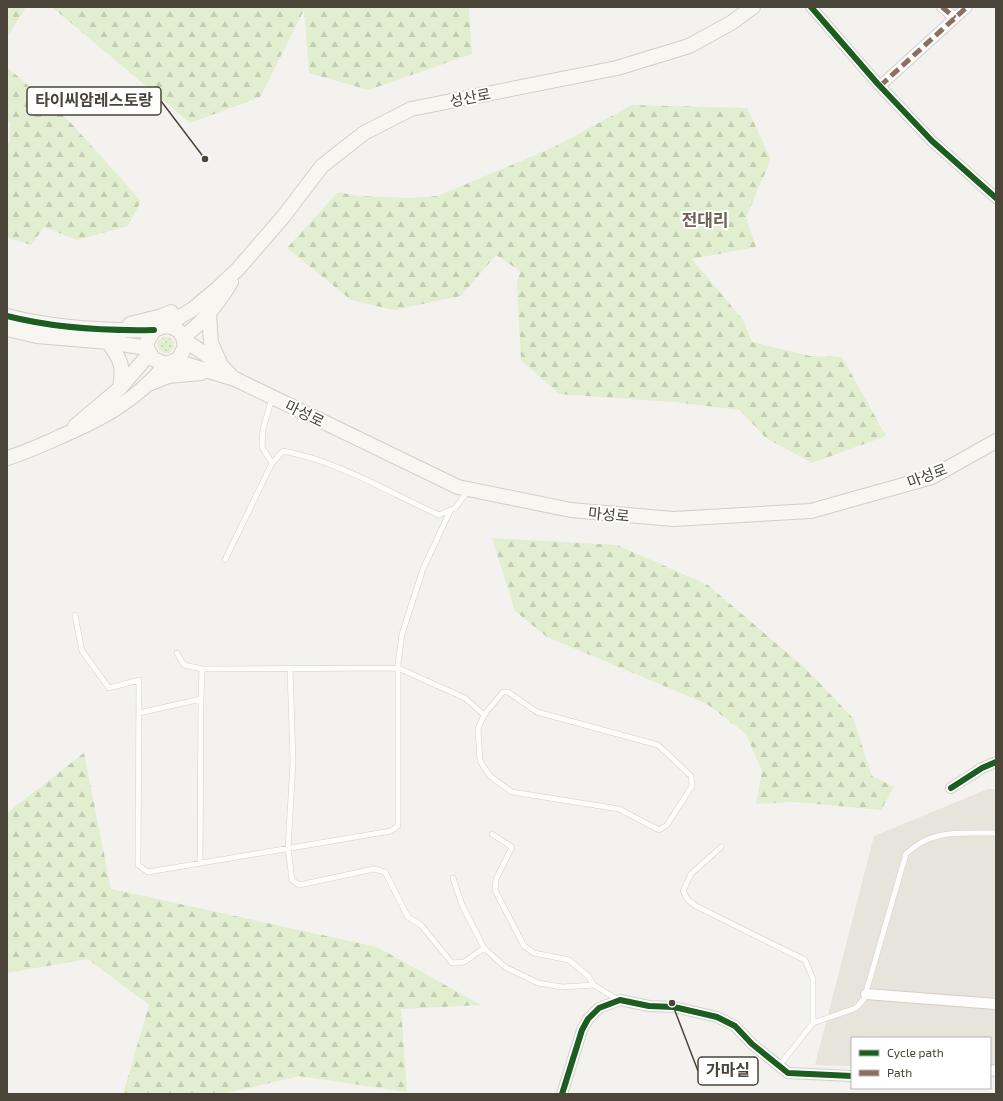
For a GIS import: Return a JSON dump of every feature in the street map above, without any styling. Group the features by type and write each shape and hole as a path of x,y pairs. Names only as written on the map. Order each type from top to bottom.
{"main road":[{"name":"성산로","path":"238,269 283,217 322,166 364,133 411,109 617,68 689,46 731,23 753,7"},
{"path":"170,362 153,360 148,351 147,342 159,328 193,309 238,269"},
{"path":"7,458 63,436 109,414 147,385 170,362 184,352 184,338 199,325 220,301 238,269"},
{"path":"107,336 162,316 218,288"},
{"path":"209,314 211,343 215,368"},
{"path":"7,316 37,324 107,336 148,351"},
{"path":"7,329 36,336 107,336 172,327 179,331 184,338 215,368"},
{"path":"107,336 122,364 123,372 120,388"},
{"path":"63,436 120,388 148,351"},
{"name":"마성로","path":"170,362 215,368 458,487 571,510 674,519 811,511 932,477 996,441"},
{"path":"147,385 168,376 215,368"}],"street":[{"path":"812,7 880,86 932,140 995,195"},
{"path":"942,7 955,18"},
{"path":"880,86 967,7"},
{"path":"951,788 987,765 996,762"},
{"path":"866,994 996,1004"},
{"path":"562,1094 575,1052 588,1019 599,1008 620,1000 650,1006 674,1007 717,1017 735,1026 752,1044 788,1073 851,1076"}],"lane":[{"path":"272,397 263,430 262,447 272,463"},
{"path":"225,560 272,463 283,451 333,465 439,515 455,508 468,489"},
{"path":"75,615 82,651 109,688 139,680 138,865 148,872 391,831 398,826 398,668 402,634 422,569 450,511"},
{"path":"177,653 184,665 202,670 398,668 465,698 484,715"},
{"path":"290,669 293,762 288,848 292,880 299,884 374,869 385,872 408,917 421,925 452,964 464,962 484,948"},
{"path":"200,863 202,670"},
{"path":"503,692 508,692 537,712 658,745 691,776 692,786 667,825 658,830 619,809 512,792 490,776 480,760 478,729 484,715 503,692"},
{"path":"139,713 202,699"},
{"path":"779,1066 814,1023 856,1008 864,999 906,854 917,844 941,834 996,833"},
{"path":"492,834 512,847 496,879 495,890 524,946 534,953 569,960 588,976 594,985 620,1000"},
{"path":"721,847 691,874 683,891 688,900 696,906 805,960 813,979 814,1023"},
{"path":"453,878 462,905 484,948 505,967 538,983 562,987 594,985"}],"shaded area":[{"path":"988,789 996,789 996,1065 991,1066 991,1037 851,1037 851,1066 815,1065 874,836"}],"green space":[{"path":"7,7 26,7 7,37"},
{"path":"52,7 469,7 472,54 368,90 309,73 304,10 260,97 190,123"},
{"path":"7,67 71,123 141,201 128,226 77,240 44,227 31,245 9,238 7,234 7,145 10,141 10,121 7,121"},
{"path":"632,105 747,108 771,159 746,217 756,247 692,259 743,320 752,342 810,356 842,357 886,436 812,463 766,438 740,410 674,402 559,394 521,360 517,284 520,271 496,255 461,296 394,310 351,300 287,248 338,192 357,196 409,198 438,196 554,147"},
{"path":"163,337 169,337 174,342 172,351 169,353 163,353 158,348 158,342"},
{"path":"492,538 617,545 708,585 805,668 853,718 872,776 894,787 881,810 796,802 756,804 762,771 746,734 707,704 547,637 515,611"},
{"path":"84,753 111,889 377,947 481,1005 401,1009 407,1092 299,1076 223,1094 123,1094 149,1005 88,959 7,973 7,813"}],"marked path":[{"path":"942,7 955,18"},
{"path":"880,86 967,7"}],"cycle path":[{"path":"811,7 877,83 932,141 996,198"},
{"path":"7,316 80,328 154,330"},
{"path":"951,788 982,768 996,762"},
{"path":"562,1094 582,1030 588,1019 599,1008 620,1000 649,1006 674,1007 717,1017 735,1026 752,1044 788,1073 851,1076"}],"place":[{"name":"타이씨암레스토랑","path":"205,159"},
{"name":"가마실","path":"672,1003"}],"district":[{"name":"전대리","path":"705,219"}]}
